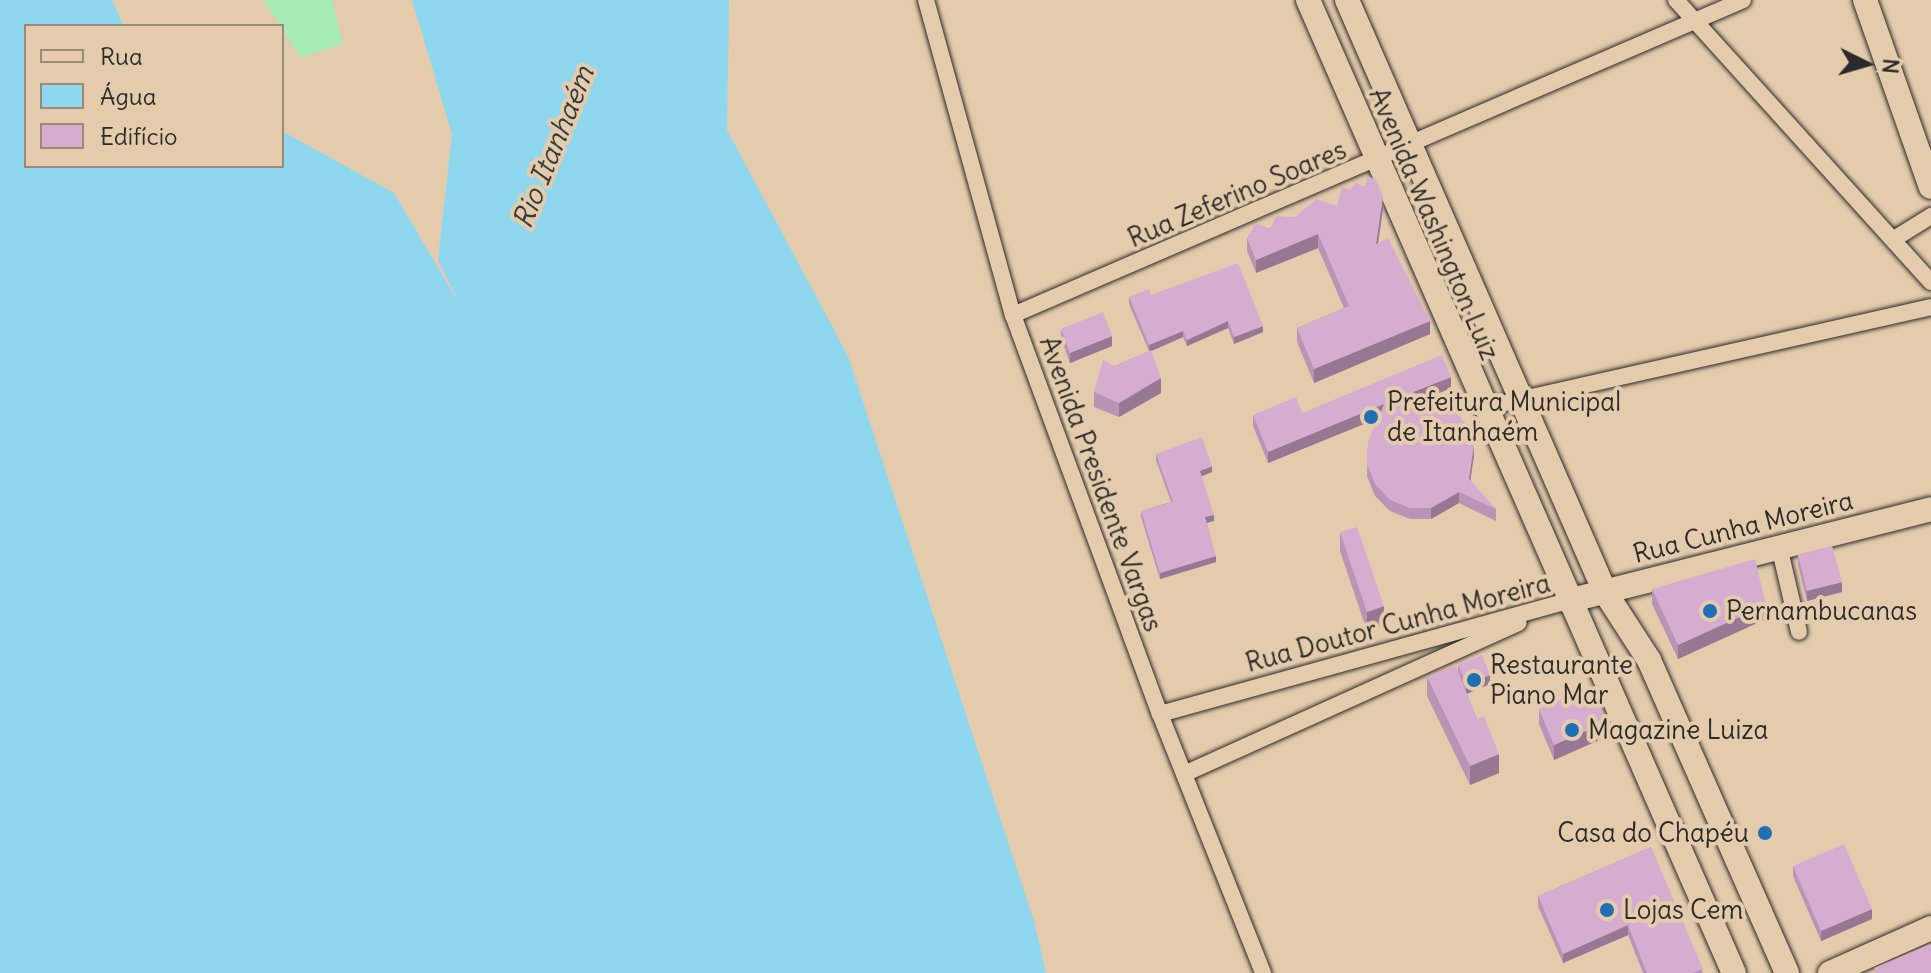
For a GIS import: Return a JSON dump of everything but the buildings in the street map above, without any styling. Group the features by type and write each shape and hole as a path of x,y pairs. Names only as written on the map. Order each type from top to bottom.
{"main road":[{"name":"Avenida Washington Luiz","path":"1308,0 1483,408 1734,973"},
{"name":"Avenida Washington Luiz","path":"1347,0 1413,145 1605,592 1649,660 1787,973"},
{"path":"1865,0 1931,187"},
{"name":"Rua Cunha Moreira","path":"1568,601 1931,509"},
{"path":"1830,973 1931,928"}],"street":[{"name":"Avenida Presidente Vargas","path":"926,0 1013,315 1160,714 1263,973"},
{"path":"1676,0 1931,282"},
{"name":"Rua Zeferino Soares","path":"1013,315 1376,162 1743,0"},
{"path":"1894,239 1931,216"},
{"path":"1483,408 1931,307"},
{"path":"1779,546 1799,632"},
{"name":"Rua Doutor Cunha Moreira","path":"1160,714 1568,601"},
{"name":"Rua Doutor Cunha Moreira","path":"1184,774 1568,601"}],"green space":[{"path":"263,0 332,0 343,44 301,58 284,32 284,24 279,24"}],"water":[{"name":"Rio Itanhaém","path":"0,0 112,0 123,24 24,24 24,168 284,168 284,132 394,193 460,305 438,260 452,134 412,0 729,0 727,130 848,356 1034,921 1046,973 0,973"}],"place":[{"name":"Prefeitura Municipal de Itanhaém","path":"1371,417"},
{"name":"Pernambucanas","path":"1710,611"},
{"name":"Restaurante Piano Mar","path":"1474,680"},
{"name":"Magazine Luiza","path":"1572,730"},
{"name":"Casa do Chapéu","path":"1765,833"},
{"name":"Lojas Cem","path":"1607,910"}]}
